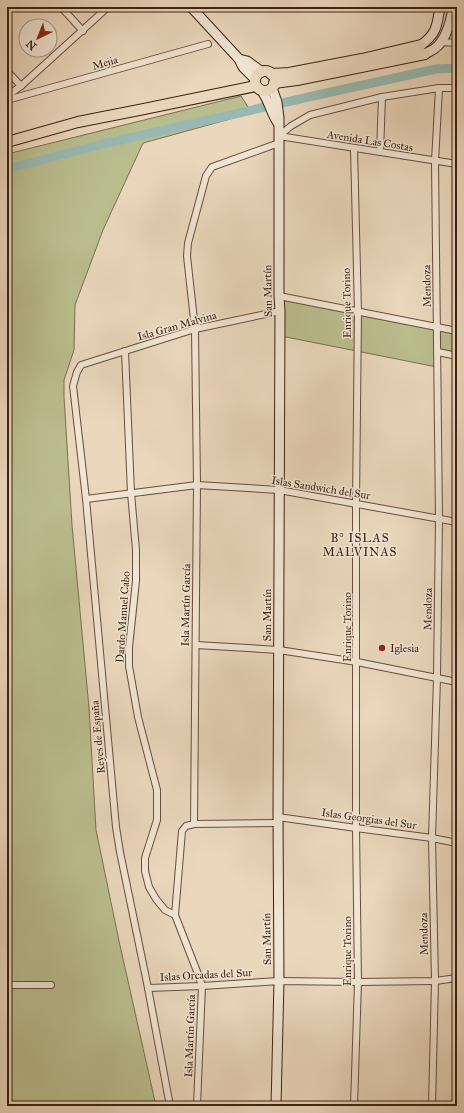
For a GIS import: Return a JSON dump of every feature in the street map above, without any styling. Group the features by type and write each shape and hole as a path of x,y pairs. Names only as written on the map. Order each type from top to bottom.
{"main road":[{"path":"191,7 239,59 247,61 265,85"},
{"path":"423,49 437,27 440,7"},
{"path":"7,142 78,122 265,85 289,73 362,59 423,49 435,49 446,32 453,7"},
{"path":"7,136 106,111 265,85"},
{"name":"San Martín","path":"265,85 278,124 279,140 280,311 278,820 280,981 276,1106"}],"street":[{"path":"61,7 83,31"},
{"path":"7,96 21,86 108,7"},
{"path":"440,42 457,43"},
{"name":"Mejia","path":"7,100 208,44"},
{"path":"7,70 21,86"},
{"path":"279,140 290,126 310,115 382,97 439,88 457,88"},
{"name":"Mendoza","path":"432,1106 435,981 432,838 437,678 439,519 435,161 439,88"},
{"path":"380,152 382,97"},
{"name":"Avenida Las Costas","path":"279,140 354,148 457,164"},
{"name":"Isla Martín García","path":"197,1106 202,986 175,915 182,831 186,826 194,824 197,485 195,329 187,256 188,243 206,176 212,168 279,140"},
{"name":"Enrique Torino","path":"354,148 358,311 356,504 356,828 358,982 354,1106"},
{"path":"279,296 457,331"},
{"name":"Isla Gran Malvina","path":"81,365 195,329 280,311"},
{"name":"Dardo Manuel Cabo","path":"125,351 131,493 136,550 136,581 129,647 129,666 138,717 157,790 157,820 145,858 145,871 149,887 156,899 165,910 175,915"},
{"path":"438,352 457,356"},
{"name":"Reyes de España","path":"81,365 77,372 74,386 86,499 116,827 170,1106"},
{"name":"Islas Sandwich del Sur","path":"86,499 197,485 279,490 457,522"},
{"path":"196,645 279,650 357,662 457,682"},
{"name":"Islas Georgias del Sur","path":"194,824 278,820 356,828 432,838 457,843"},
{"name":"Islas Orcadas del Sur","path":"148,988 280,981 435,981 457,978"},
{"path":"7,985 51,985"}],"green space":[{"path":"241,96 252,113 143,143 103,230 75,305 74,350 64,380 72,525 89,708 96,830 156,1106 7,1106 7,154"},
{"path":"280,297 457,331 457,356 437,352 437,367 281,336"}],"waterway":[{"path":"7,169 103,144 313,96 436,69 457,68"}],"place":[{"name":"Iglesia","path":"382,648"}],"district":[{"name":"B° ISLAS MALVINAS","path":"360,545"}]}
